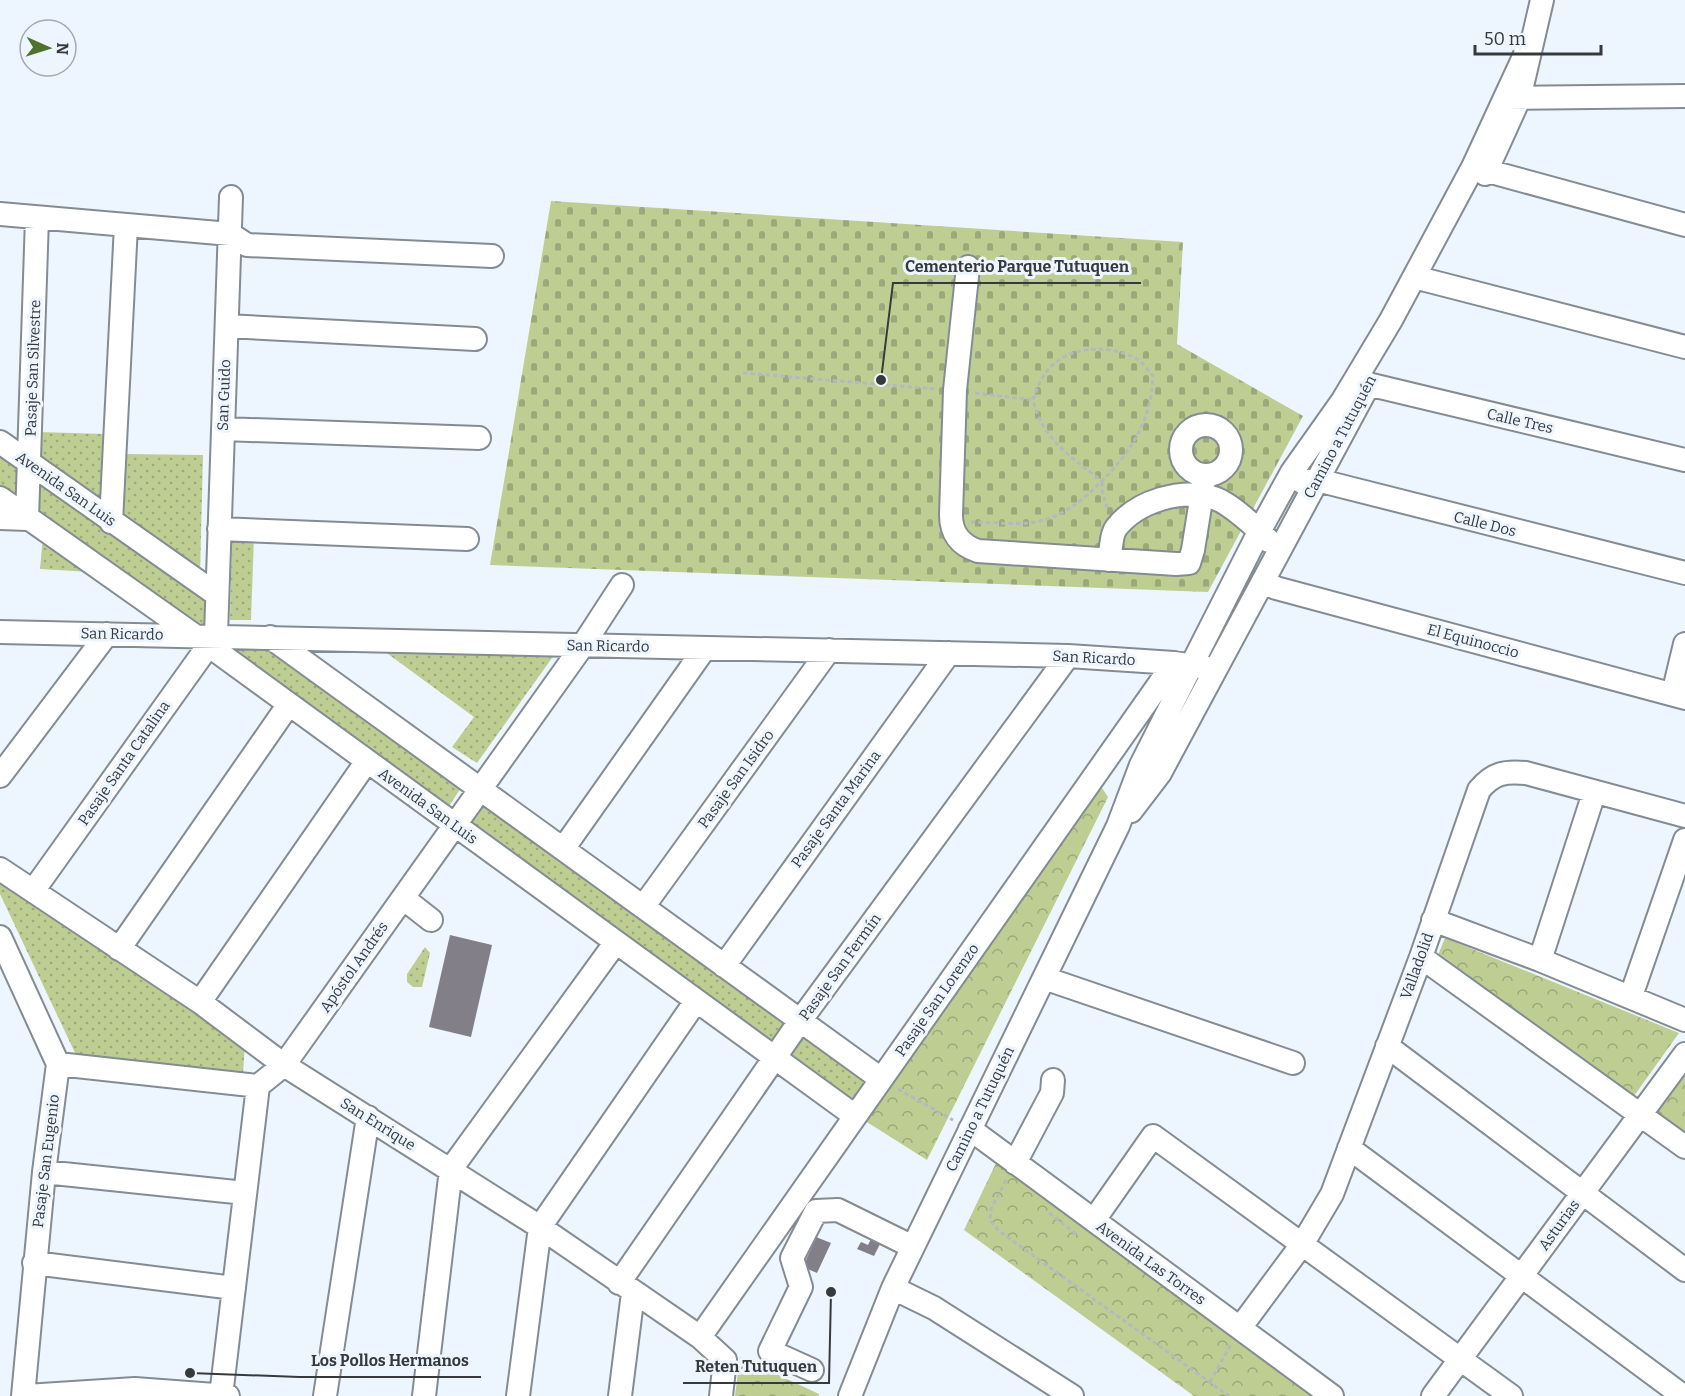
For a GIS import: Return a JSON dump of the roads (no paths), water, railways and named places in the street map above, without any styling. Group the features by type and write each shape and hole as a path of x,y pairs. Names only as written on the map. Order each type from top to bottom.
{"street":[{"name":"Camino a Tutuquén","path":"1118,826 1160,773 1317,480 1362,382 1480,169 1511,98 1533,35 1542,0"},
{"path":"1511,98 1685,96"},
{"path":"1480,169 1685,225"},
{"name":"San Guido","path":"216,594 231,197"},
{"path":"0,214 231,234 247,245 492,256"},
{"name":"Pasaje San Silvestre","path":"27,519 37,218"},
{"path":"111,522 126,225"},
{"path":"968,267 955,390 951,522 961,542 978,551 1189,563 1203,486"},
{"path":"1419,279 1685,347"},
{"path":"227,326 475,339"},
{"name":"Camino a Tutuquén","path":"850,1396 893,1288 1118,826 1183,664 1285,483 1362,382"},
{"name":"Calle Tres","path":"1362,382 1685,460"},
{"path":"223,429 479,438"},
{"name":"Avenida San Luis","path":"0,442 216,594"},
{"name":"Calle Dos","path":"1285,483 1317,480 1685,573"},
{"path":"1109,560 1115,530 1142,505 1203,486"},
{"path":"1203,486 1260,530 1278,551"},
{"name":"Avenida San Luis","path":"0,498 27,519 206,639 289,704 855,1116"},
{"path":"0,518 27,519"},
{"path":"219,529 466,539"},
{"name":"El Equinoccio","path":"1263,581 1276,588 1679,696"},
{"name":"Apóstol Andrés","path":"258,1086 284,1065 583,645 622,585"},
{"path":"206,639 216,594"},
{"name":"San Ricardo","path":"0,632 206,639 270,637 1068,656 1183,664 1215,669"},
{"path":"0,776 107,634"},
{"path":"270,637 881,1079"},
{"name":"Pasaje Santa Catalina","path":"33,891 206,639"},
{"path":"1679,696 1685,644"},
{"path":"563,849 705,648"},
{"name":"Pasaje San Isidro","path":"643,907 829,650"},
{"name":"Pasaje Santa Marina","path":"724,966 949,653"},
{"name":"Pasaje San Fermín","path":"626,1288 800,1021 1068,656"},
{"name":"Pasaje San Lorenzo","path":"700,1336 881,1079 1183,664"},
{"path":"119,949 289,704"},
{"path":"200,1002 367,761"},
{"name":"Valladolid","path":"1240,1328 1303,1243 1332,1194 1421,957 1479,790 1499,773 1526,773 1685,816"},
{"path":"1540,960 1594,793"},
{"path":"1630,996 1685,840"},
{"name":"San Enrique","path":"0,869 200,1002 284,1065 451,1169 700,1336 725,1360 721,1396"},
{"path":"403,898 431,920"},
{"path":"1433,920 1540,960 1685,1020"},
{"path":"0,937 58,1064 258,1086 223,1396 135,1389 24,1396"},
{"path":"424,1396 451,1169 616,942"},
{"path":"1421,957 1685,1147"},
{"path":"1044,978 1293,1064"},
{"path":"518,1396 540,1227 696,1001"},
{"path":"1387,1046 1685,1270"},
{"name":"Asturias","path":"1433,1396 1685,1054"},
{"name":"Pasaje San Eugenio","path":"24,1396 34,1263 58,1064"},
{"path":"1015,1163 1052,1093 1053,1080"},
{"path":"325,1396 368,1117"},
{"name":"Avenida Las Torres","path":"970,1129 1332,1396"},
{"path":"1094,1220 1153,1136 1511,1396"},
{"path":"1349,1148 1683,1396"},
{"path":"44,1172 245,1193"},
{"path":"812,1370 770,1351 801,1287 792,1258 816,1211 838,1210 913,1246"},
{"path":"34,1263 234,1288"},
{"path":"620,1396 626,1288"},
{"path":"893,1288 934,1308 1072,1396"}],"place":[{"name":"Cementerio Parque Tutuquen","path":"881,380"},
{"name":"Reten Tutuquen","path":"831,1292"},
{"name":"Los Pollos Hermanos","path":"190,1373"}]}
